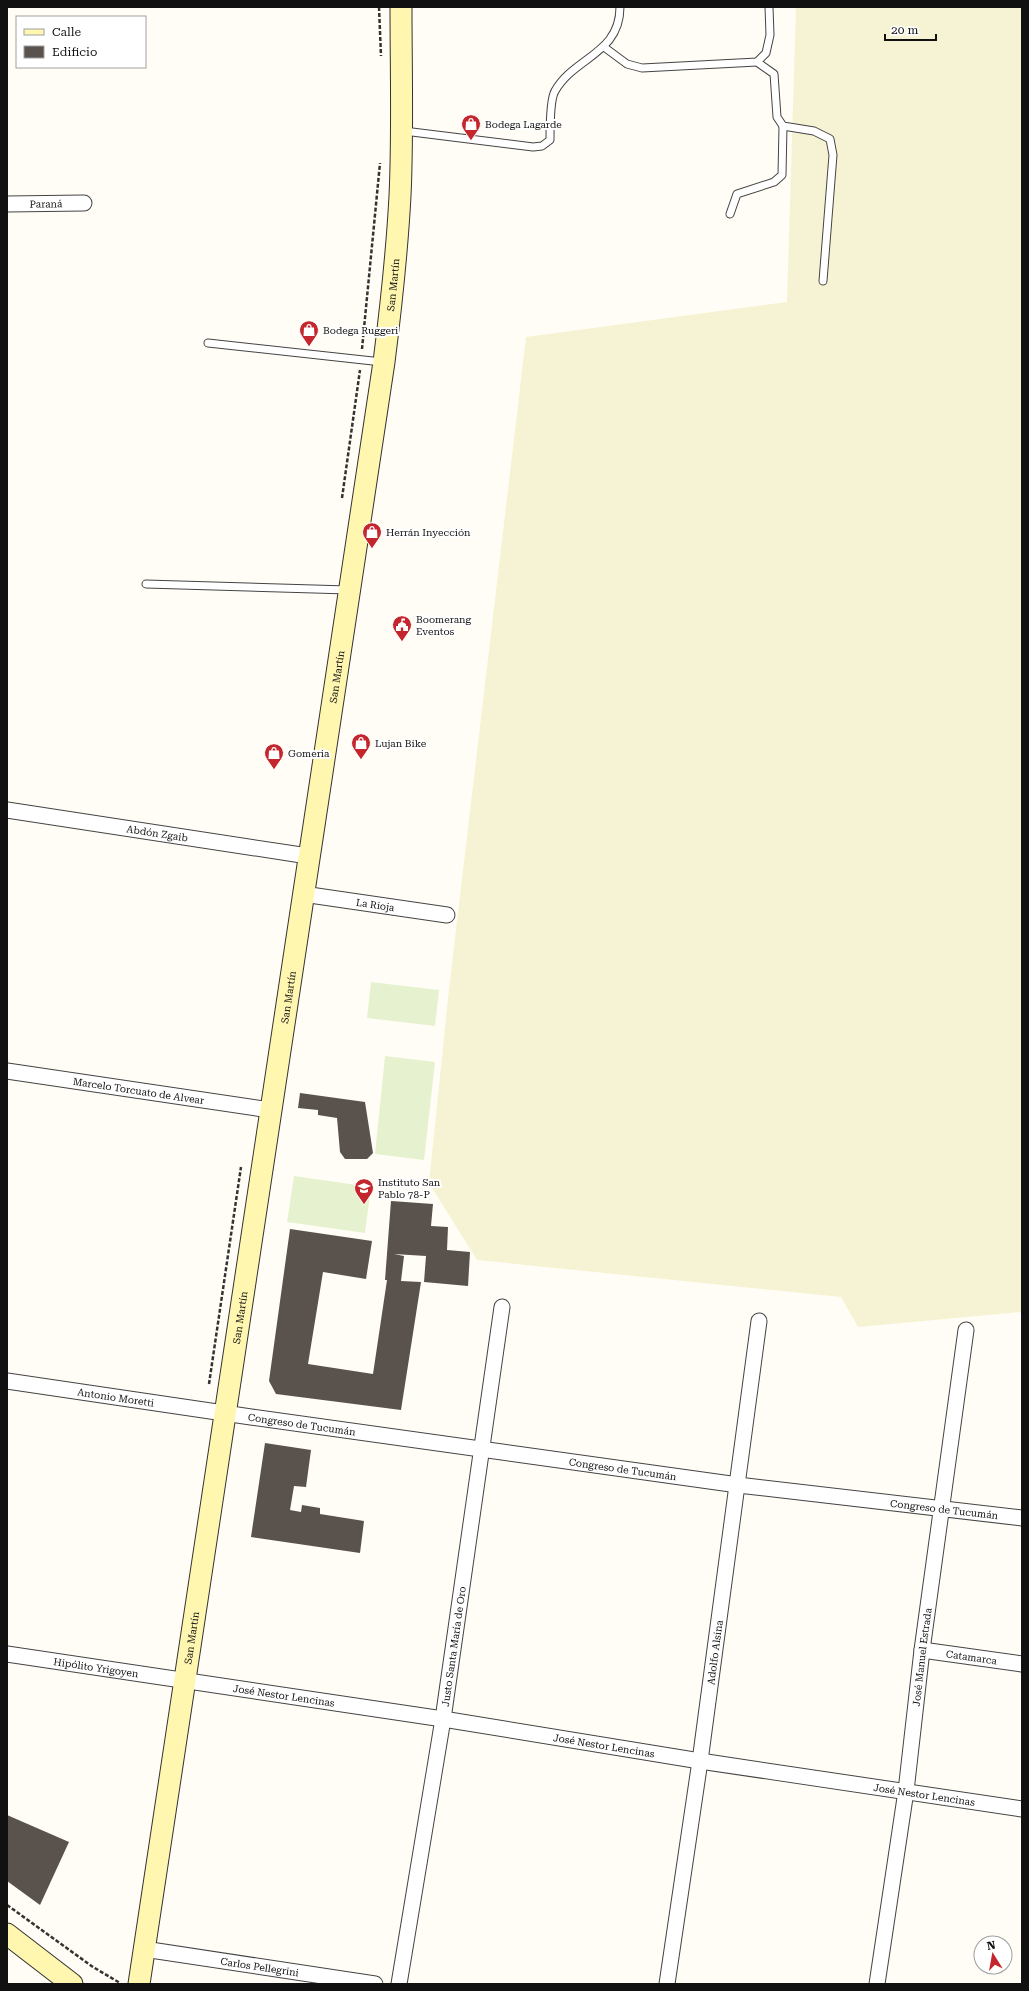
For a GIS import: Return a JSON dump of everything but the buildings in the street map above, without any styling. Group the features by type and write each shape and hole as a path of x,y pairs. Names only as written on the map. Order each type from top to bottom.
{"main road":[{"name":"San Martín","path":"130,1979 144,1949 186,1680 215,1411 270,1110 348,590 384,362 394,274 402,131 401,7"},
{"path":"7,1934 72,1984"}],"street":[{"name":"Paraná","path":"7,204 84,203"},
{"name":"Abdón Zgaib","path":"7,810 308,856"},
{"name":"La Rioja","path":"303,894 447,915"},
{"name":"Marcelo Torcuato de Alvear","path":"7,1071 270,1110"},
{"name":"Justo Santa María de Oro","path":"399,1984 442,1719 502,1307"},
{"name":"Adolfo Alsina","path":"667,1984 700,1761 738,1485 758,1321"},
{"name":"José Manuel Estrada","path":"877,1984 906,1791 922,1650 966,1330"},
{"name":"Antonio Moretti","path":"7,1381 215,1411"},
{"name":"Congreso de Tucumán","path":"215,1411 481,1450 738,1485 1022,1518"},
{"name":"Catamarca","path":"922,1650 1022,1664"},
{"name":"Hipólito Yrigoyen","path":"7,1654 186,1680"},
{"name":"José Nestor Lencinas","path":"186,1680 442,1719 700,1761 1022,1809"},
{"name":"Carlos Pellegrini","path":"144,1949 375,1984"}],"lane":[{"path":"402,131 533,148 542,146 550,140 554,92 568,74 604,47 613,36 620,7"},
{"path":"757,62 766,53 770,35 769,7"},
{"path":"604,47 627,64 642,68 757,62 774,74 777,117 783,126 782,175 774,182 737,194 730,214"},
{"path":"783,126 814,131 830,139 833,155 823,281"},
{"path":"208,343 361,361 384,362"},
{"path":"146,584 348,590"}],"path":[{"path":"379,7 381,62"},
{"path":"342,502 361,361 381,156"},
{"path":"215,1411 242,1160"},
{"path":"7,1905 93,1967 122,1984"},
{"path":"119,1982 130,1979"}],"shaded area":[{"path":"796,7 1022,7 1022,1312 858,1327 841,1297 477,1260 429,1183 449,989 526,337 787,302"}],"green space":[{"path":"371,982 439,990 435,1026 367,1018"},
{"path":"385,1056 435,1062 424,1160 375,1154"},
{"path":"294,1176 371,1187 365,1233 287,1222"}],"place":[{"name":"Bodega Lagarde","path":"471,141"},
{"name":"Bodega Ruggeri","path":"309,347"},
{"name":"Herrán Inyección","path":"372,549"},
{"name":"Boomerang Eventos","path":"402,642"},
{"name":"Lujan Bike","path":"361,760"},
{"name":"Gomeria","path":"274,770"},
{"name":"Instituto San Pablo 78-P","path":"364,1205"}]}
